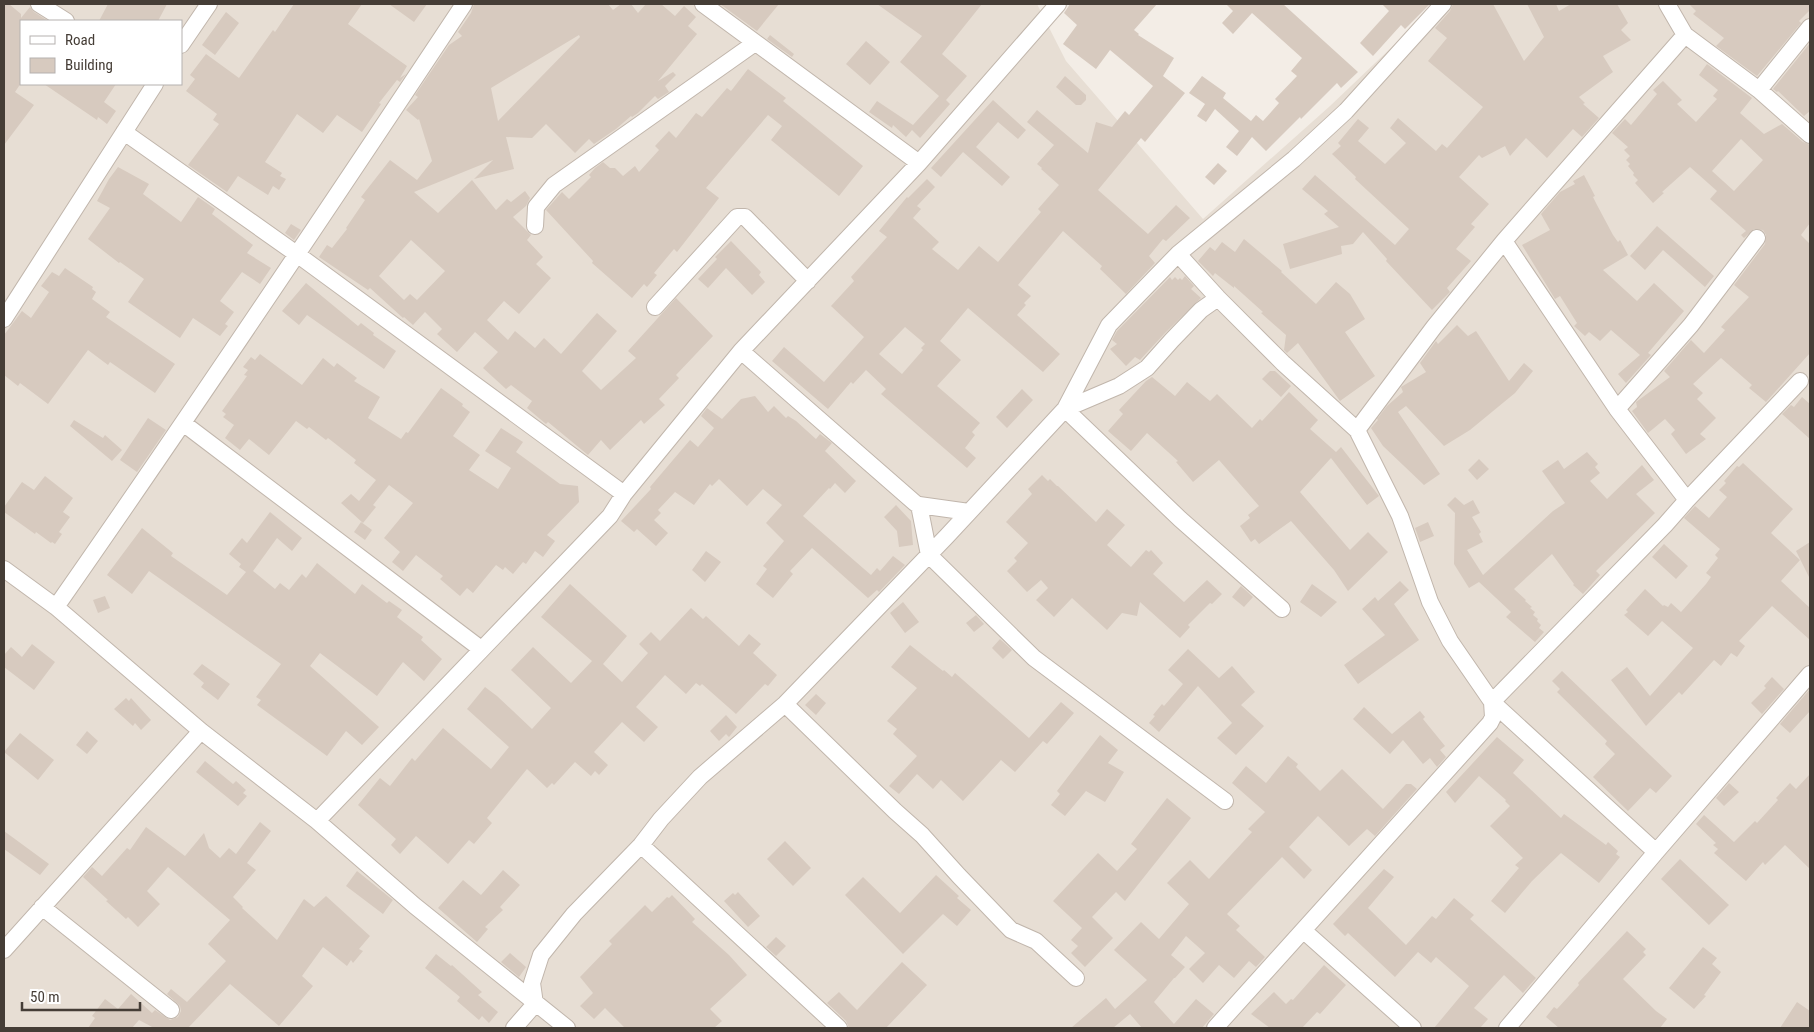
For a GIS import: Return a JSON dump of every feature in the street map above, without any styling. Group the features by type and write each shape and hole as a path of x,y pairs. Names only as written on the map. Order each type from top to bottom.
{"street":[{"path":"39,4 64,20"},
{"path":"182,44 209,4"},
{"path":"56,607 184,424 464,4"},
{"path":"703,4 919,163"},
{"path":"317,821 610,516 624,494 741,351 919,163 1058,4"},
{"path":"514,1028 535,1004 532,983 541,955 574,914 641,845 661,819 700,777 785,704 929,555 1065,409 1109,325 1178,254 1294,159 1346,111 1443,4"},
{"path":"1667,4 1685,35 1759,90 1810,135"},
{"path":"1759,90 1810,27"},
{"path":"1357,430 1434,327 1504,240 1685,35"},
{"path":"536,226 536,208 554,185 755,43"},
{"path":"4,319 154,85"},
{"path":"124,132 298,255 624,494"},
{"path":"655,307 737,217 745,217 808,281"},
{"path":"1617,409 1691,325 1757,238"},
{"path":"1504,240 1617,409 1687,500"},
{"path":"1178,254 1218,298 1283,362 1357,430 1400,516 1430,602 1450,641 1492,702 1656,852"},
{"path":"1065,409 1119,386 1147,368 1195,316 1218,298"},
{"path":"741,351 920,506 969,512"},
{"path":"1215,1028 1490,723 1493,718 1492,702 1665,525 1800,381"},
{"path":"1065,409 1180,519 1282,609"},
{"path":"184,424 481,649"},
{"path":"920,506 929,555 1034,658 1225,801"},
{"path":"4,569 56,607 201,731 317,821 416,906 567,1028"},
{"path":"1507,1028 1810,674"},
{"path":"785,704 922,835 958,876 1011,930 1036,941 1076,978"},
{"path":"4,950 201,731"},
{"path":"641,845 839,1028"},
{"path":"42,907 171,1010"},
{"path":"1304,931 1412,1028"}],"shaded area":[{"path":"4,4 1037,4 1066,61 1203,219 1330,106 1437,4 1810,4 1810,1028 4,1028"}],"building":[{"path":"4,4 9,4 21,14 21,18 30,7 46,20 20,20 20,84 15,92 34,105 4,145"},
{"path":"108,4 167,4 159,20 100,20"},
{"path":"294,4 362,4 348,24 407,66 400,78 406,74 400,82 397,80 379,103 381,104 362,132 337,115 323,133 297,114 265,162 282,173 280,176 286,179 279,190 273,186 268,195 238,176 227,192 188,165 219,124 213,120 217,114 186,91 195,79 190,75 206,54 239,78"},
{"path":"389,4 427,4 414,22"},
{"path":"474,4 608,4 613,10 621,4 631,4 638,13 646,4 661,4 675,16 684,6 696,17 688,26 697,34 658,81 673,72 676,75 665,86 669,92 658,99 655,96 638,113 631,116 594,144 589,139 575,153 546,124 532,138 506,137 514,169 474,179 493,160 414,192 438,213 472,180 496,210 507,199 511,202 525,191 530,198 526,206 513,217 531,235 527,240 543,257 536,264 551,278 519,314 504,301 487,320 508,340 515,331 535,348 544,338 561,354 597,313 617,331 582,371 601,390 636,358 628,351 676,298 713,336 676,375 679,378 659,399 665,405 644,424 641,420 610,450 601,440 588,455 548,422 546,424 527,408 532,401 511,385 506,389 483,368 498,352 475,332 457,352 437,334 442,329 425,312 413,325 370,288 368,290 319,257 327,245 332,248 347,229 365,200 361,197 390,160 417,180 432,161 419,119 406,110 418,97 415,95 449,45 462,36 458,32 471,13","holes":["579,35 580,37 498,121 491,88","411,240 445,271 417,300 410,294 404,300 379,276"]},
{"path":"720,4 779,4 757,31"},
{"path":"877,4 982,4 942,54 967,76 946,100 950,104 920,138 912,130 906,137 893,125 892,128 869,112 877,101 913,125 939,96 900,62 922,36"},
{"path":"1070,4 1157,4 1134,30 1138,35 1174,58 1163,76 1185,93 1145,142 1141,138 1098,190 1148,234 1176,205 1190,218 1166,241 1163,239 1149,256 1155,263 1126,294 1100,269 1102,266 1063,231 1018,285 1031,296 1017,315 1060,354 1043,372 968,308 940,341 961,360 937,386 980,423 972,432 975,435 965,448 976,458 967,468 881,394 886,389 866,370 853,384 851,382 828,409 772,361 784,347 824,382 864,337 831,306 854,281 851,277 887,237 879,231 907,197 927,179 935,187 917,206 921,209 913,218 939,242 932,249 958,270 979,246 998,262 1041,212 1038,209 1059,185 1037,164 1054,145 1027,122 1037,110 1088,153 1096,122 1112,127 1125,111 1129,115 1153,86 1110,50 1096,69 1063,44 1077,25 1064,13","holes":["905,327 925,344 921,348 923,350 902,374 879,354"]},
{"path":"1226,4 1283,4 1358,72 1341,88 1337,83 1266,151 1252,137 1237,156 1226,147 1239,131 1215,109 1206,122 1197,116 1205,104 1189,93 1202,76 1226,93 1223,98 1251,121 1256,115 1263,121 1279,103 1275,99 1297,76 1291,71 1302,58 1252,13 1233,34 1222,23 1233,11"},
{"path":"1382,4 1430,4 1405,29 1401,25 1373,56 1360,43 1389,11"},
{"path":"1453,4 1493,4 1524,61 1544,37 1527,4 1556,4 1559,11 1571,4 1617,4 1628,23 1621,30 1631,40 1603,56 1613,72 1579,97 1585,103 1583,104 1599,118 1582,137 1573,129 1547,158 1526,138 1510,156 1505,146 1482,158 1479,155 1459,177 1489,204 1471,224 1475,227 1456,249 1471,261 1447,288 1450,292 1432,310 1386,261 1387,259 1363,232 1353,244 1341,246 1342,254 1290,269 1283,244 1339,227 1324,214 1328,211 1302,189 1315,175 1395,245 1409,229 1355,179 1356,177 1332,154 1341,146 1338,143 1358,119 1369,128 1358,141 1385,164 1406,143 1390,128 1398,118 1436,151 1442,144 1447,148 1483,107 1428,61 1447,38 1435,28 1450,11"},
{"path":"1689,4 1810,4 1810,10 1799,21 1801,23 1757,76 1716,46 1724,38 1693,14 1696,11"},
{"path":"226,12 239,23 215,55 202,45"},
{"path":"770,35 794,54 792,57 767,39"},
{"path":"866,41 890,62 870,85 846,64"},
{"path":"1810,43 1810,111 1804,116 1778,91 1773,89"},
{"path":"1707,64 1752,98 1740,113 1764,134 1782,124 1803,142 1810,145 1810,223 1801,235 1810,244 1810,353 1766,402 1749,388 1752,385 1721,358 1693,384 1703,393 1697,399 1716,418 1700,434 1706,439 1686,454 1671,434 1675,430 1665,419 1648,433 1632,411 1637,407 1636,402 1670,377 1664,371 1691,340 1704,353 1725,330 1721,327 1749,297 1734,285 1765,244 1766,235 1763,230 1754,229 1744,238 1741,235 1746,231 1710,199 1717,191 1690,167 1662,192 1664,193 1653,203 1635,183 1638,180 1633,175 1634,173 1628,166 1630,164 1626,160 1630,156 1624,150 1628,147 1612,133 1625,119 1631,125 1657,94 1653,90 1663,81 1682,100 1677,104 1696,122 1717,99 1713,96 1718,90 1699,75","holes":["1741,139 1763,160 1734,191 1712,171"]},
{"path":"748,69 786,98 783,101 863,166 839,196 771,140 782,126 768,115 706,188 719,198 677,252 674,249 654,273 657,275 647,287 644,284 632,298 592,263 593,261 546,210 562,192 569,199 591,177 589,175 595,168 603,162 610,168 615,168 623,176 635,166 639,172 659,150 655,146 669,131 676,138 696,113 702,117 727,88 731,91"},
{"path":"1065,76 1086,95 1086,100 1081,105 1076,105 1056,87"},
{"path":"45,85 115,85 104,102 116,111 107,124 98,117 97,120"},
{"path":"993,100 1026,130 1018,139 998,122 976,147 1010,177 1002,186 963,152 941,177 931,168"},
{"path":"1218,163 1227,171 1214,185 1205,177"},
{"path":"118,167 149,184 143,194 181,222 198,197 215,209 212,214 253,245 247,253 271,268 260,284 242,272 220,301 234,312 225,324 228,326 220,336 193,318 180,338 128,302 144,279 119,263 88,239 110,208 97,201"},
{"path":"1584,175 1613,235 1618,242 1620,240 1628,255 1603,270 1637,301 1654,283 1684,311 1648,353 1651,355 1626,383 1618,374 1640,355 1611,330 1600,341 1589,332 1585,336 1574,326 1577,323 1560,296 1555,299 1522,245 1550,230 1541,214 1560,192 1575,184 1573,181"},
{"path":"291,224 301,230 294,240 285,233"},
{"path":"1657,226 1714,276 1705,287 1663,250 1645,270 1630,256"},
{"path":"1244,239 1282,271 1316,304 1336,282 1350,294 1365,319 1345,332 1375,376 1340,401 1298,343 1287,353 1284,350 1286,335 1234,286 1234,288 1215,273 1213,276 1198,261 1210,247 1215,251 1222,242 1235,252"},
{"path":"731,241 761,272 759,275 765,282 752,295 726,268 708,288 698,279 717,259 715,257"},
{"path":"65,268 93,287 92,289 96,292 92,299 110,312 106,317 175,364 155,393 110,362 108,365 88,350 48,404 20,383 18,386 4,375 4,335 22,311 31,318 49,292 41,286 52,272 59,276"},
{"path":"1185,276 1194,286 1191,289 1201,298 1140,360 1135,357 1126,366 1110,349 1117,344 1112,340 1117,331 1170,277 1172,280 1175,277 1178,280 1180,278 1182,280"},
{"path":"306,283 358,326 361,323 374,333 373,335 396,351 384,369 307,315 299,325 282,311"},
{"path":"1457,325 1468,336 1476,331 1509,381 1524,363 1533,371 1515,393 1470,430 1444,446 1406,406 1398,412 1440,474 1424,485 1383,446 1371,428 1387,406 1403,392 1401,387 1426,372 1420,363 1436,341 1438,344"},
{"path":"260,354 302,385 323,358 334,367 337,363 357,378 354,381 380,397 368,418 401,439 406,432 408,433 441,388 463,404 462,406 470,412 453,436 480,455 469,470 498,489 511,468 485,451 501,428 523,442 516,452 560,484 578,486 579,502 547,535 555,541 543,557 535,551 526,564 523,562 513,574 505,567 503,570 496,565 473,593 467,588 460,596 440,579 443,576 416,555 403,571 392,562 400,552 384,538 413,503 389,485 373,505 376,507 363,523 341,503 351,494 359,501 376,480 354,463 356,460 328,438 326,440 309,427 307,429 296,421 269,455 249,439 240,450 225,438 234,425 223,417 226,414 222,411 247,376 244,375 248,370 243,367 251,357 255,360"},
{"path":"1270,371 1275,371 1291,386 1281,397 1262,379"},
{"path":"1152,377 1175,396 1187,382 1210,401 1217,394 1252,428 1260,419 1262,421 1289,392 1318,420 1310,429 1336,452 1341,447 1379,496 1367,505 1331,458 1300,492 1350,550 1368,532 1388,552 1348,591 1334,570 1291,521 1259,544 1255,539 1251,542 1240,526 1250,518 1248,515 1259,506 1219,460 1193,482 1176,462 1178,461 1147,433 1131,451 1108,431 1123,414 1119,410"},
{"path":"1022,389 1033,400 1007,428 996,417"},
{"path":"755,396 768,412 774,406 786,418 788,416 796,421 816,439 820,434 832,443 825,451 856,481 845,493 835,483 803,516 871,575 877,568 880,571 893,556 905,565 879,592 877,590 868,598 812,548 790,571 793,574 773,598 756,584 767,569 763,566 784,541 766,523 782,505 763,489 747,506 719,479 712,486 710,484 694,505 675,492 658,510 661,513 654,520 668,533 656,546 637,529 634,532 621,521 651,489 650,487 690,440 698,447 714,428 701,416 707,408 722,419 741,399"},
{"path":"1802,397 1810,404 1810,439 1782,414 1791,405 1794,407"},
{"path":"148,418 166,430 137,472 120,460"},
{"path":"74,420 103,438 105,435 122,450 112,461 70,426"},
{"path":"1587,452 1598,464 1595,467 1600,473 1590,481 1607,499 1642,465 1654,480 1636,494 1655,513 1596,571 1600,575 1583,594 1573,585 1552,554 1514,589 1532,607 1530,608 1535,612 1533,615 1541,625 1539,628 1544,632 1535,642 1506,617 1511,612 1479,582 1469,588 1454,564 1455,513 1447,505 1455,497 1464,505 1473,500 1480,513 1472,517 1481,532 1479,534 1483,542 1467,550 1483,575 1553,511 1565,503 1542,471 1558,460 1564,469"},
{"path":"1479,459 1489,469 1477,480 1468,470"},
{"path":"1743,463 1793,509 1771,533 1800,560 1781,581 1810,608 1810,640 1772,606 1739,641 1745,646 1737,657 1731,653 1721,666 1714,660 1682,695 1679,692 1646,726 1611,680 1627,667 1650,696 1693,648 1662,621 1648,636 1624,615 1628,612 1626,610 1645,589 1663,606 1668,607 1671,603 1681,612 1706,584 1711,577 1706,573 1718,558 1715,555 1720,549 1684,518 1695,506 1709,518 1727,497 1719,490 1726,483 1724,481 1737,466 1739,467"},
{"path":"1042,475 1048,481 1050,479 1096,522 1107,509 1125,525 1107,545 1131,567 1146,550 1149,552 1151,550 1163,563 1153,574 1184,602 1207,580 1222,594 1188,625 1190,627 1180,638 1140,602 1137,616 1122,613 1107,630 1072,598 1054,617 1036,600 1048,588 1041,580 1027,592 1007,571 1017,561 1014,558 1028,543 1006,522 1032,494 1028,489"},
{"path":"45,476 73,498 63,512 70,517 59,532 62,534 55,544 36,532 35,534 4,512 4,507 22,482 34,490"},
{"path":"896,505 911,521 913,545 899,547 897,531 884,517"},
{"path":"270,512 302,538 292,551 277,538 253,571 275,589 280,583 289,590 302,574 306,578 317,563 355,594 362,584 387,603 389,601 402,610 397,617 423,637 421,640 442,659 424,681 403,662 377,696 320,653 310,666 379,727 362,745 346,731 327,756 257,705 261,700 256,697 281,664 149,571 132,594 107,575 142,528 173,553 171,556 227,595 246,572 239,567 241,564 229,554 242,538 247,543"},
{"path":"361,522 372,530 365,540 354,532"},
{"path":"1428,522 1434,536 1420,542 1415,528"},
{"path":"1810,542 1810,579 1796,551"},
{"path":"1664,544 1688,566 1676,579 1652,557"},
{"path":"706,551 721,562 705,582 692,570"},
{"path":"1400,581 1409,590 1394,604 1419,640 1358,684 1344,665 1385,635 1362,609 1375,597 1378,601"},
{"path":"570,584 627,636 603,664 622,682 648,653 639,644 651,632 660,641 691,608 703,619 706,616 739,646 749,634 761,644 753,653 777,675 768,686 765,684 736,714 702,684 700,686 696,683 686,694 665,675 636,707 658,727 644,742 622,722 594,752 608,765 599,775 595,771 591,776 575,762 554,785 552,783 547,788 527,769 487,818 492,823 474,844 469,840 448,864 416,836 400,854 391,845 396,839 358,805 380,778 390,786 412,758 415,761 443,728 491,769 509,747 467,709 485,687 532,729 551,708 511,670 533,647 571,683 592,661 541,617"},
{"path":"1312,584 1337,602 1321,617 1300,602"},
{"path":"1241,586 1253,597 1244,607 1232,597"},
{"path":"105,596 110,608 98,613 93,600"},
{"path":"903,602 919,622 905,633 890,613"},
{"path":"976,615 984,624 974,632 966,623"},
{"path":"1000,639 1012,650 1003,659 992,648"},
{"path":"32,644 55,662 34,690 4,667 4,655 11,647 22,657"},
{"path":"910,645 952,677 955,673 1029,738 1061,702 1074,713 1047,744 1043,741 1015,772 1001,760 963,801 941,780 933,789 917,774 899,794 889,786 917,756 893,734 897,729 887,721 917,688 891,667"},
{"path":"1188,649 1219,678 1232,666 1255,692 1241,705 1264,726 1236,755 1217,738 1232,723 1198,686 1159,732 1149,723 1162,704 1164,706 1183,684 1168,670"},
{"path":"202,664 230,684 218,700 201,687 204,683 193,674"},
{"path":"1562,671 1672,776 1656,793 1650,788 1628,811 1593,777 1615,754 1605,744 1607,741 1557,692 1560,689 1552,681"},
{"path":"1772,677 1784,689 1762,714 1751,703 1766,688 1764,686"},
{"path":"1810,689 1810,711 1790,733 1780,724"},
{"path":"816,694 826,703 816,715 805,705"},
{"path":"126,698 129,701 131,698 151,720 141,730 135,723 133,726 114,709"},
{"path":"1364,707 1392,734 1420,711 1425,717 1423,719 1445,746 1440,750 1446,757 1437,767 1430,758 1423,764 1403,740 1390,754 1353,719"},
{"path":"726,715 737,727 729,737 726,734 719,741 710,731"},
{"path":"87,731 98,741 87,754 76,745"},
{"path":"20,733 54,760 38,780 4,752"},
{"path":"1100,735 1118,750 1108,763 1124,772 1105,802 1086,791 1065,816 1051,805 1060,794 1057,791"},
{"path":"1497,737 1524,760 1513,773 1561,818 1564,814 1606,845 1608,842 1618,851 1616,854 1620,857 1599,883 1561,853 1532,881 1505,913 1491,901 1519,868 1515,865 1523,858 1490,826 1510,806 1506,800 1479,776 1455,803 1446,792"},
{"path":"1288,756 1298,764 1296,767 1320,791 1342,769 1383,809 1406,784 1411,784 1417,789 1375,836 1367,829 1349,846 1318,816 1289,847 1312,870 1304,879 1282,857 1227,914 1240,926 1236,930 1265,957 1256,967 1249,961 1234,978 1219,965 1203,983 1189,969 1205,953 1186,936 1171,955 1185,967 1154,1002 1174,1024 1196,999 1214,1014 1202,1028 1142,1028 1130,1014 1113,1028 1071,1028 1106,998 1115,1009 1147,980 1114,950 1141,922 1159,939 1189,904 1167,883 1190,860 1209,879 1252,832 1248,829 1265,812 1232,783 1246,766 1266,783"},
{"path":"205,761 233,784 236,781 246,790 243,793 247,796 238,806 196,772"},
{"path":"1810,774 1810,869 1785,845 1765,865 1763,862 1746,881 1714,853 1718,849 1713,845 1716,843 1696,824 1704,815 1734,842 1755,821 1757,823 1778,800 1776,798 1790,783 1796,789"},
{"path":"1729,783 1739,792 1724,806 1716,798"},
{"path":"1167,798 1191,818 1125,901 1116,892 1092,917 1113,938 1085,967 1071,953 1078,946 1071,940 1082,928 1053,901 1098,853 1117,871 1137,849 1131,844"},
{"path":"260,822 271,831 247,863 256,870 233,897 242,908 277,940 304,899 314,907 326,896 370,936 359,949 363,951 353,963 351,960 347,966 323,947 302,976 313,986 279,1026 230,984 188,1028 154,1028 139,1020 132,1028 88,1028 95,1018 92,1016 105,999 118,1009 131,994 152,1013 155,1010 170,1020 178,1017 181,1011 180,1006 167,994 171,989 187,1002 226,961 208,944 230,920 168,867 147,891 160,904 138,927 106,901 108,900 83,877 92,867 102,876 127,848 130,850 146,827 185,856 204,833 209,848 220,858 229,848 236,854"},
{"path":"4,831 49,864 40,875 4,849"},
{"path":"785,841 811,868 793,886 767,859"},
{"path":"1680,859 1729,905 1709,925 1661,879"},
{"path":"1384,869 1394,877 1368,908 1406,945 1432,916 1436,919 1454,898 1474,915 1470,919 1536,978 1523,993 1504,975 1474,1008 1488,1019 1480,1028 1434,1028 1469,986 1436,957 1431,963 1418,952 1395,977 1348,933 1345,936 1333,924"},
{"path":"503,870 520,885 500,907 503,910 485,927 488,929 477,942 438,908 463,880 481,895"},
{"path":"357,871 393,900 383,914 346,886"},
{"path":"936,875 971,910 957,926 943,914 903,954 845,895 863,877 900,913"},
{"path":"738,892 760,916 748,927 724,901 733,893 735,895"},
{"path":"672,895 695,919 692,922 729,955 747,975 710,1009 722,1021 714,1028 625,1028 605,1008 594,1019 580,1006 593,993 580,977 612,944 609,941 645,905 652,912 667,897 669,898"},
{"path":"1627,931 1646,949 1643,952 1646,955 1623,979 1667,1019 1660,1028 1559,1028 1546,1017 1554,1007 1557,1009 1579,985 1578,983"},
{"path":"776,937 786,946 776,956 766,947"},
{"path":"1703,947 1717,958 1712,964 1721,972 1704,995 1706,996 1694,1009 1669,988"},
{"path":"510,953 526,967 519,977 501,962"},
{"path":"436,954 452,965 482,992 478,995 498,1012 489,1023 482,1016 479,1020 457,1001 460,997 425,968"},
{"path":"902,962 927,985 886,1028 849,1028 846,1021 827,1003 839,992 857,1010"},
{"path":"1324,965 1346,985 1320,1014 1317,1012 1302,1028 1270,1028 1251,1014 1274,992 1286,1004 1291,999 1293,1000"},
{"path":"1797,1002 1810,1011 1810,1028 1780,1028"}]}
